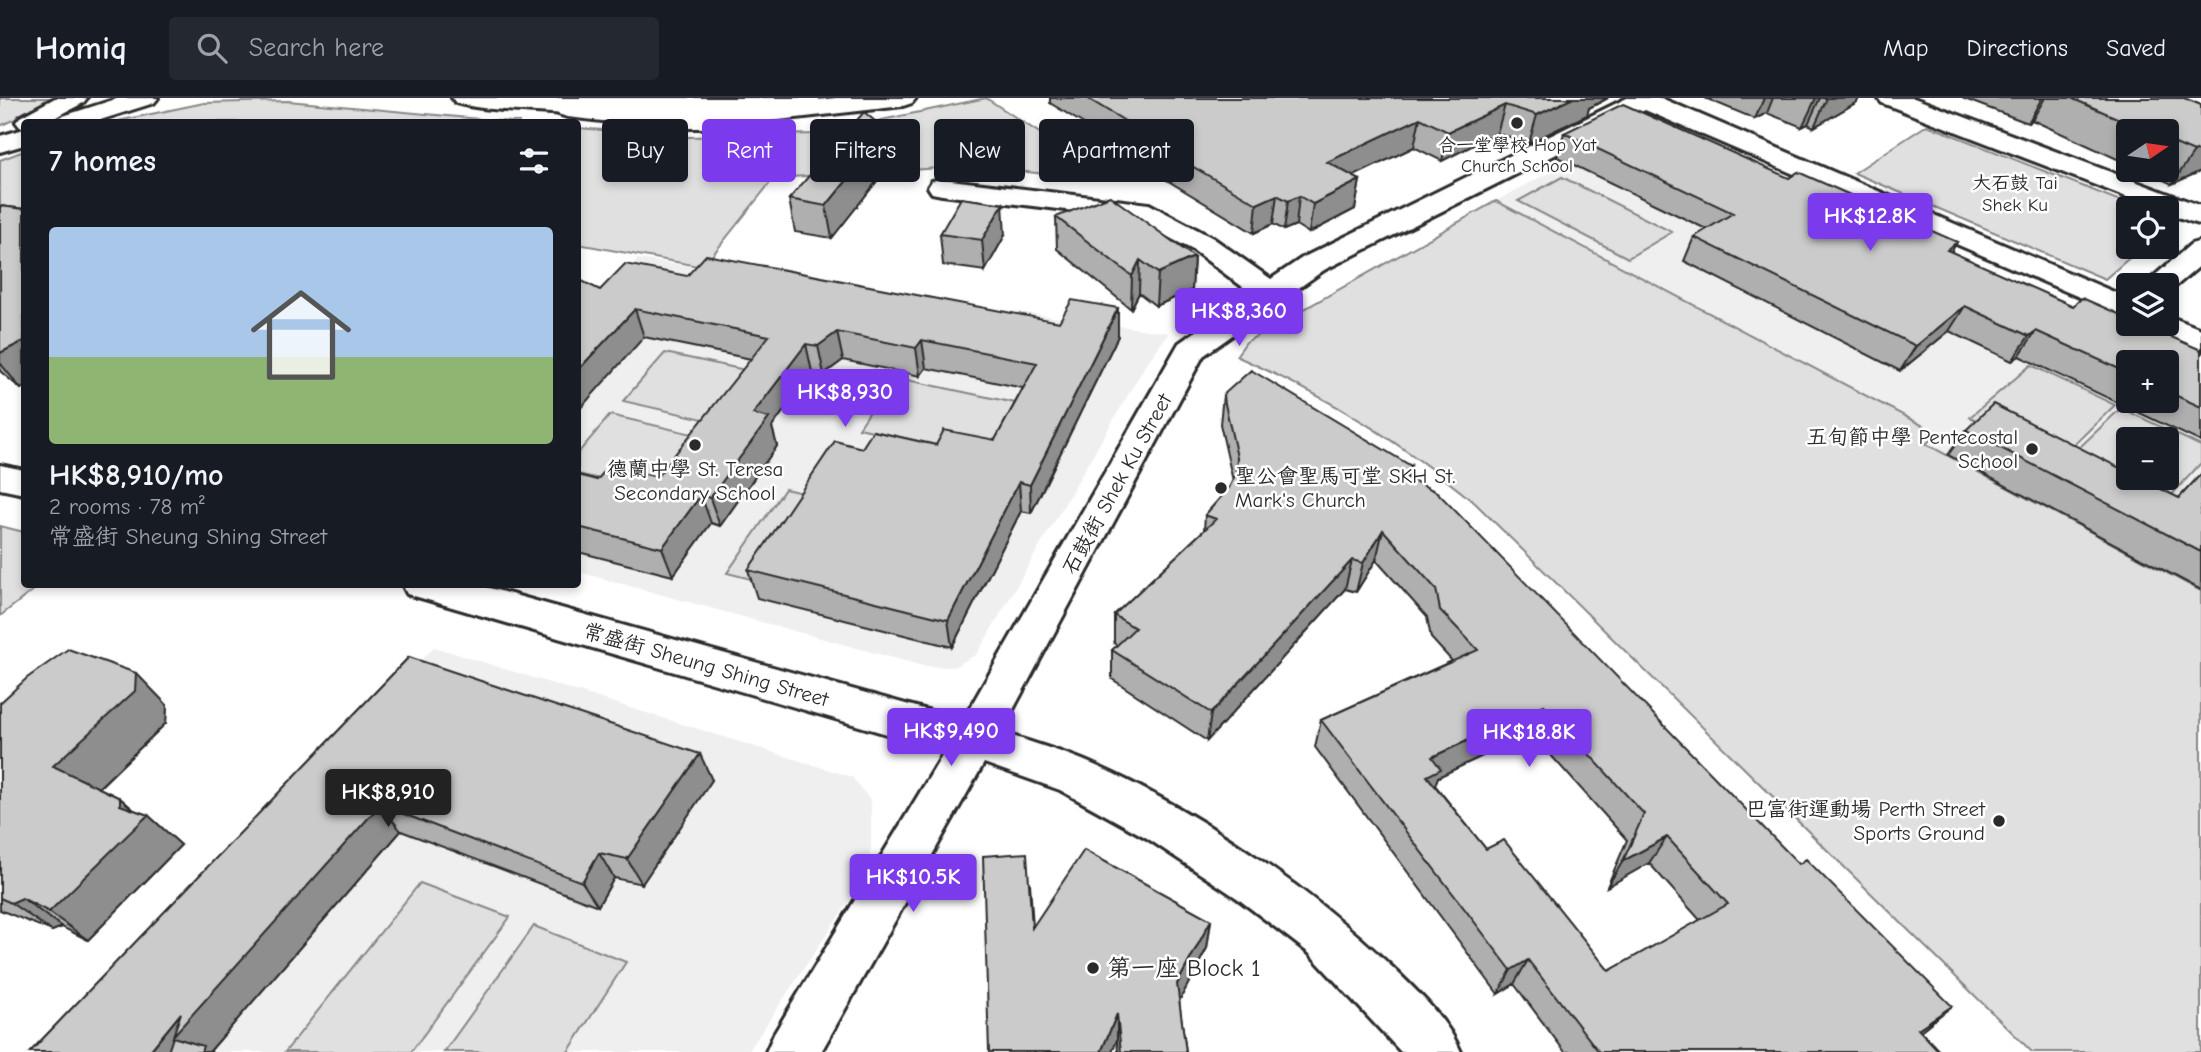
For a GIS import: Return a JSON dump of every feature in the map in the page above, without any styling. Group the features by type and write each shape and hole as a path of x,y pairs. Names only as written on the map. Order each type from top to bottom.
{"main road":[{"path":"36,119 74,98"},
{"path":"78,119 145,98"},
{"path":"465,98 664,120 707,120 902,98"},
{"path":"546,107 699,108 807,98"},
{"path":"1891,98 2201,216"},
{"path":"1643,99 2116,304"},
{"name":"石鼓街 Shek Ku Street","path":"792,1052 974,741 1191,350 1313,264 1643,99"},
{"path":"0,134 21,126"},
{"path":"0,144 21,138"},
{"path":"942,187 1139,210 1203,244 1270,293"},
{"path":"2173,273 2201,250"},
{"path":"2179,331 2201,341"},
{"path":"0,477 21,481"},
{"name":"常盛街 Sheung Shing Street","path":"435,588 974,741 1076,777 1163,824 1254,883 1326,937 1390,999 1435,1052"}],"shaded area":[{"path":"0,98 61,98 0,126"},
{"path":"986,98 1018,119 934,119 934,168 920,169 920,119 886,119"},
{"path":"288,101 479,119 127,119 204,103"},
{"path":"1025,124 1039,133 1039,173 1025,172"},
{"path":"1640,124 2116,329 2116,336 2131,336 2164,350 2116,350 2116,413 2179,413 2179,357 2201,366 2201,591 1925,443 1936,433 1496,201"},
{"path":"1927,125 2116,199 2116,259 2128,259 2105,279 1854,173"},
{"path":"581,128 602,130 602,182 688,182 688,137 702,137 702,182 771,182 703,267 581,245"},
{"path":"796,134 810,134 810,176 796,177"},
{"path":"21,152 21,233 0,248 0,160"},
{"path":"1562,177 1672,232 1628,258 1518,201"},
{"name":"巴富街運動場 Perth Street Sports Ground","path":"1496,201 1937,433 1926,444 2201,591 2201,1052 2032,1052 1475,503 1361,421 1236,356 1246,342"},
{"path":"638,259 1169,333 1146,364 977,654 954,667 923,666 581,573 581,316"},
{"path":"665,353 764,374 725,424 623,401"},
{"path":"2031,365 2115,405 2057,461 1970,417"},
{"path":"893,377 1020,404 991,457 859,428"},
{"path":"2116,413 2132,413 2161,427 2116,427 2116,490 2176,490 2156,512 2062,464"},
{"path":"610,415 714,439 670,495 581,475 581,449"},
{"path":"2179,436 2201,446 2201,463 2179,487"},
{"path":"785,489 820,497 763,582 727,573"},
{"path":"0,526 21,531 21,588 36,588 0,616"},
{"path":"434,647 852,777 871,801 871,848 863,880 748,1052 48,1052"},
{"path":"420,883 510,917 411,1052 285,1052"},
{"path":"534,926 626,962 568,1052 444,1052"}],"building":[{"path":"1087,98 1573,98 1537,115 1505,105 1448,132 1420,118 1327,162 1360,180 1313,204 1299,196 1288,201 1277,195 1257,204 1194,167 1194,119 1122,119"},
{"path":"2071,98 2184,98 2201,105 2201,149 2194,152 2179,146 2179,119 2119,119"},
{"path":"1623,104 1789,178 1798,172 1957,242 1947,250 2073,306 2082,298 2116,313 2116,336 2169,336 2201,350 2201,407 2179,397 2179,350 2116,350 2116,368 2036,331 2029,336 1965,306 1916,346 1694,237 1733,213 1564,133"},
{"path":"864,112 872,119 858,119"},
{"path":"810,175 810,182 846,182 826,206 789,199"},
{"path":"1110,196 1194,257 1158,273 1140,260 1132,276 1056,217"},
{"path":"961,198 1003,204 982,240 940,234"},
{"path":"0,206 21,209 21,342 0,353"},
{"path":"706,255 1059,322 1072,300 1118,308 1030,485 1019,482 948,620 748,570 835,441 862,448 873,431 936,445 944,430 995,440 1037,363 922,340 916,348 837,332 818,346 806,344 753,414 769,418 710,498 701,495 662,548 581,528 581,476 597,480 609,466 657,477 769,336 635,309 581,367 581,280 600,290 625,264 687,276"},
{"path":"1251,370 1411,466 1402,475 1437,492 1799,864 1806,859 1952,1006 1918,1029 1940,1052 1599,1052 1528,960 1511,970 1321,720 1478,650 1440,610 1436,589 1383,530 1363,563 1352,560 1211,713 1112,650 1135,628 1114,615 1216,519 1205,515 1229,488 1236,473 1237,457 1223,395","holes":["1544,705 1644,814 1623,861 1667,837 1728,904 1609,971 1504,840 1486,849 1427,776 1441,769 1432,757"]},
{"path":"1993,404 2116,466 2116,490 2163,490 2179,498 2201,474 2201,552 1966,430"},
{"path":"68,649 136,673 135,691 53,766 120,798 120,805 148,815 49,912 22,898 11,903 0,898 0,703 27,678"},
{"path":"409,657 700,754 627,859 599,853 582,882 380,805 173,1036 181,1013 149,1052 30,1052"},
{"name":"第一座 Block 1","path":"1084,850 1211,920 1177,984 1186,1052 1121,1052 1117,1014 1101,1052 989,1052 983,856 1027,853 1032,928"},
{"path":"173,1037 203,1046 201,1052 168,1052"}],"place":[{"name":"合一堂學校 Hop Yat Church School","path":"1517,123"},
{"name":"德蘭中學 St. Teresa Secondary School","path":"695,445"},
{"name":"五旬節中學 Pentecostal School","path":"2032,449"},
{"name":"聖公會聖馬可堂 SKH St. Mark's Church","path":"1221,488"},
{"name":"巴富街運動場 Perth Street Sports Ground","path":"1999,821"},
{"name":"第一座 Block 1","path":"1093,968"}],"district":[{"name":"大石鼓 Tai Shek Ku","path":"2015,193"}]}
